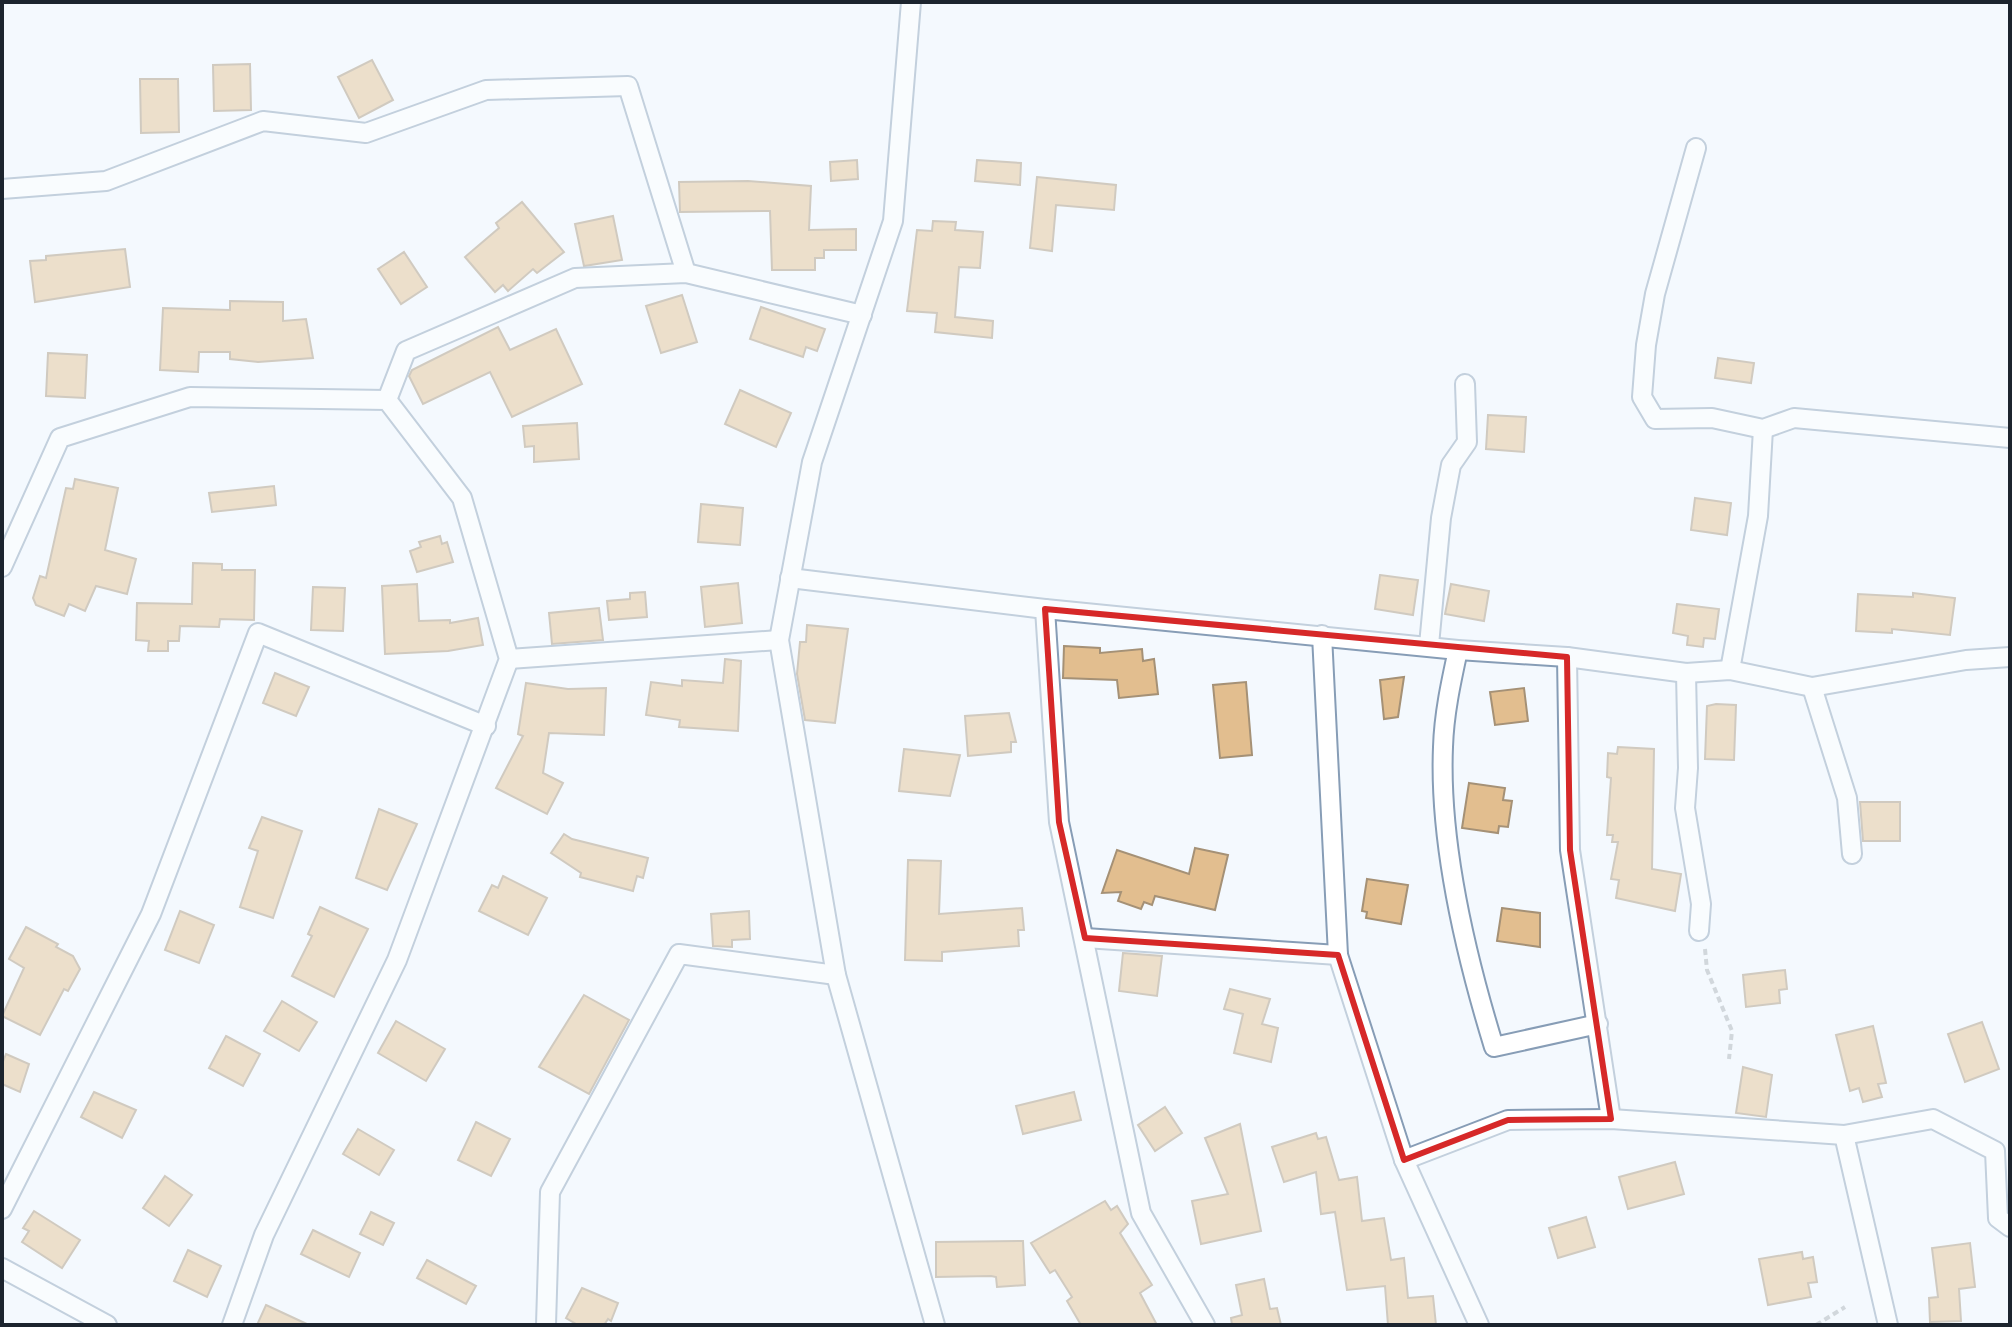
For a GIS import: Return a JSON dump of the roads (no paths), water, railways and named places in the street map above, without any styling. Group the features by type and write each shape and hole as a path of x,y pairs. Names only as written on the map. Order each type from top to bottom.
{"street":[{"path":"911,2 893,221 812,462 779,640 836,975 935,1325"},
{"path":"2,189 106,181 263,121 366,133 486,90 628,86 686,273"},
{"path":"1696,148 1655,294 1642,397 1655,419 1712,418 1763,429 1794,418 2010,438"},
{"path":"387,400 406,351 575,278 686,273 862,315"},
{"path":"1429,645 1441,518 1451,465 1467,442 1465,384"},
{"path":"2,567 60,438 190,397 387,400"},
{"path":"232,1325 264,1235 397,960 509,659 462,498 387,400"},
{"path":"1730,670 1758,516 1763,429"},
{"path":"790,578 1045,609 1458,650 1567,657 1686,673 1730,670 1812,687 1966,660 2010,657"},
{"path":"1045,609 1059,822 1141,1213 1205,1325"},
{"path":"2,1209 151,914 258,633 486,726"},
{"path":"1322,635 1338,955 1404,1160 1479,1325"},
{"path":"509,659 779,640"},
{"path":"1458,650 1447,701 1443,779 1466,956 1494,1047 1598,1024"},
{"path":"1567,657 1570,850 1576,909 1598,1024 1611,1119"},
{"path":"1686,673 1688,768 1685,808 1701,904 1699,931"},
{"path":"1812,687 1847,798 1852,854"},
{"path":"1085,938 1338,955"},
{"path":"546,1325 550,1192 679,954 836,975"},
{"path":"1404,1160 1508,1120 1611,1119 1844,1135 1933,1119 1995,1151 1998,1218 2010,1227"},
{"path":"1844,1135 1888,1325"},
{"path":"2,1268 107,1325"}]}
